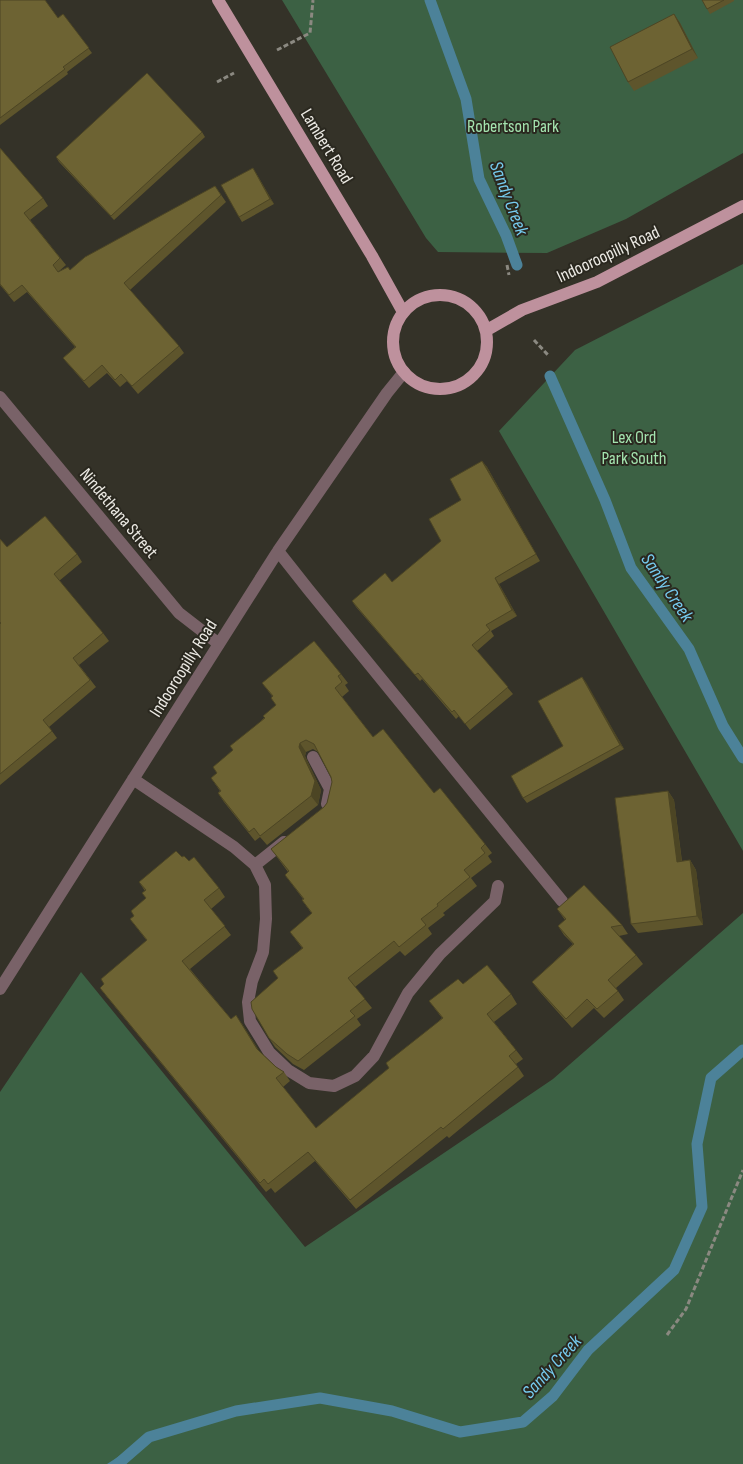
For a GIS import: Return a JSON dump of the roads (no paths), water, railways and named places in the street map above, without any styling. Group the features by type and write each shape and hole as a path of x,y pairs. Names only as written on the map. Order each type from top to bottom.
{"main road":[{"name":"Lambert Road","path":"218,0 372,256 403,312"},
{"name":"Indooroopilly Road","path":"486,330 522,310 597,282 743,206"},
{"path":"442,295 457,298 470,305 480,316 486,330 488,346 484,361 475,375 462,385 447,389 431,389 416,383 404,372 397,362 393,349 393,336 396,324 403,312 414,302 428,296 442,295"}],"street":[{"name":"Indooroopilly Road","path":"0,989 278,550 387,393 404,372"},
{"name":"Nindethana Street","path":"0,397 179,613 218,644"},
{"path":"278,550 562,901"},
{"path":"313,757 330,789 325,810 318,816"},
{"path":"133,779 234,847 255,864 265,885 266,919 262,952 252,981 248,1002 250,1021 269,1052 288,1070 310,1083 334,1086 355,1076 374,1056 408,993 440,954 494,901 498,886"},
{"path":"255,864 294,834"}],"water":[{"path":"149,1437 126,1464 107,1464"}],"waterway":[{"name":"Sandy Creek","path":"430,0 466,99 479,179 506,235 517,265"},
{"name":"Sandy Creek","path":"550,376 605,500 631,568 689,649 723,726 743,758"},
{"name":"Sandy Creek","path":"118,1464 149,1437 236,1411 320,1398 392,1411 460,1432 523,1422 553,1396 588,1350 674,1270 702,1207 697,1144 711,1078 743,1050"}],"park label":[{"name":"Robertson Park","path":"513,126"},
{"name":"Lex Ord Park South","path":"634,447"}]}
